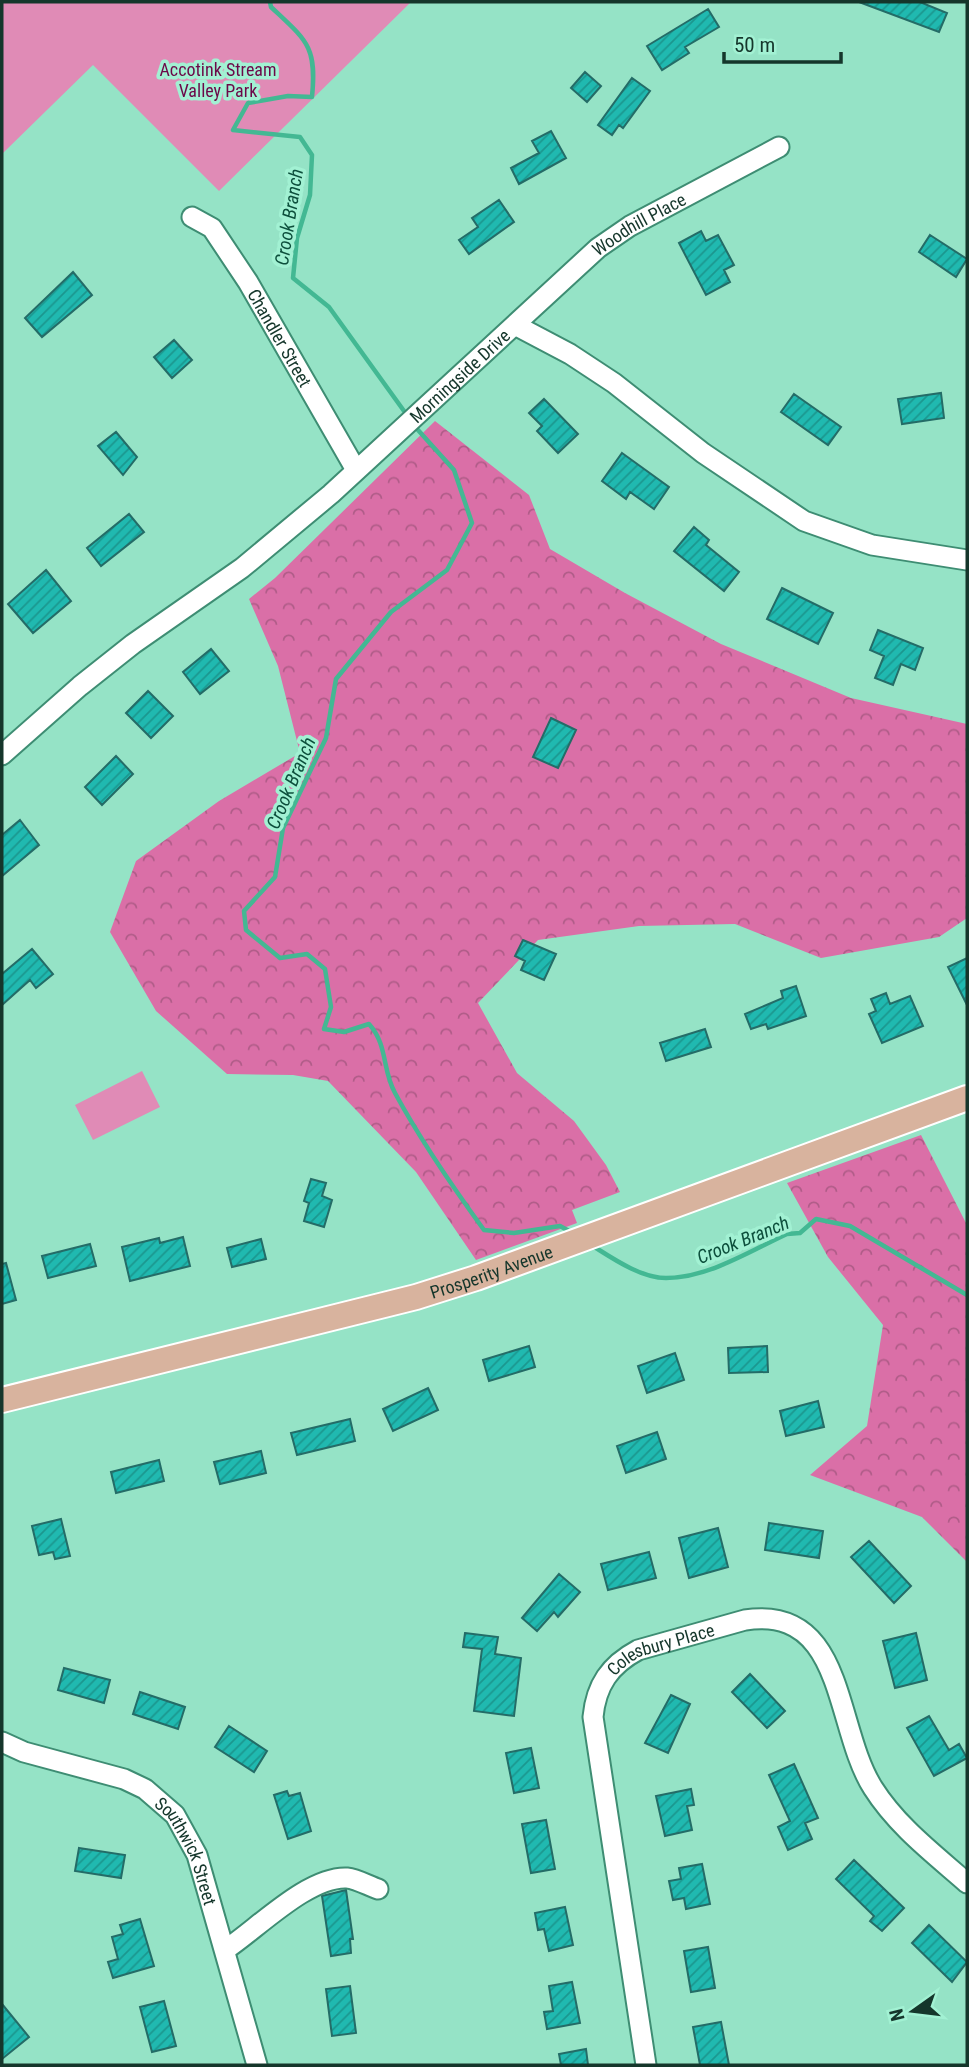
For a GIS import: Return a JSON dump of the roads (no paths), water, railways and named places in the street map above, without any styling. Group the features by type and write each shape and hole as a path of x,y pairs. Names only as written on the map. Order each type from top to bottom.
{"main road":[{"name":"Prosperity Avenue","path":"2,1399 416,1297 476,1278 967,1098"}],"street":[{"name":"Woodhill Place","path":"514,325 598,248 630,226 779,147"},
{"name":"Chandler Street","path":"192,217 212,228 248,282 356,470"},
{"name":"Morningside Drive","path":"2,755 132,644 273,543 514,325 592,368 703,453 804,521 872,545 967,560"},
{"name":"Colesbury Place","path":"646,2065 593,1717 601,1683 624,1657 638,1650 753,1619 778,1619 801,1630 819,1646 827,1661 857,1757 872,1787 908,1830 967,1883"},
{"name":"Southwick Street","path":"2,1743 24,1752 124,1779 162,1801 187,1834 197,1855 257,2065"},
{"path":"225,1950 254,1931 277,1910 324,1881 348,1878 378,1889"}],"waterway":[{"name":"Crook Branch","path":"270,2 271,7 301,37 311,55 312,97 288,96 248,103 233,130 300,137 312,155 310,195 297,238 293,278 329,307 404,411"},
{"name":"Crook Branch","path":"418,430 454,470 472,523 447,570 391,612 336,679 326,738 283,828 275,877 244,911 246,930 280,958 307,954 325,969 331,1007 324,1029 344,1032 369,1024 379,1040 395,1093 437,1163 484,1230 514,1233 560,1226 569,1231"},
{"name":"Crook Branch","path":"596,1248 629,1268 648,1275 682,1277 713,1269 787,1234 800,1233 816,1219 850,1226 967,1295"}],"park label":[{"name":"Accotink Stream Valley Park","path":"218,79"}]}
